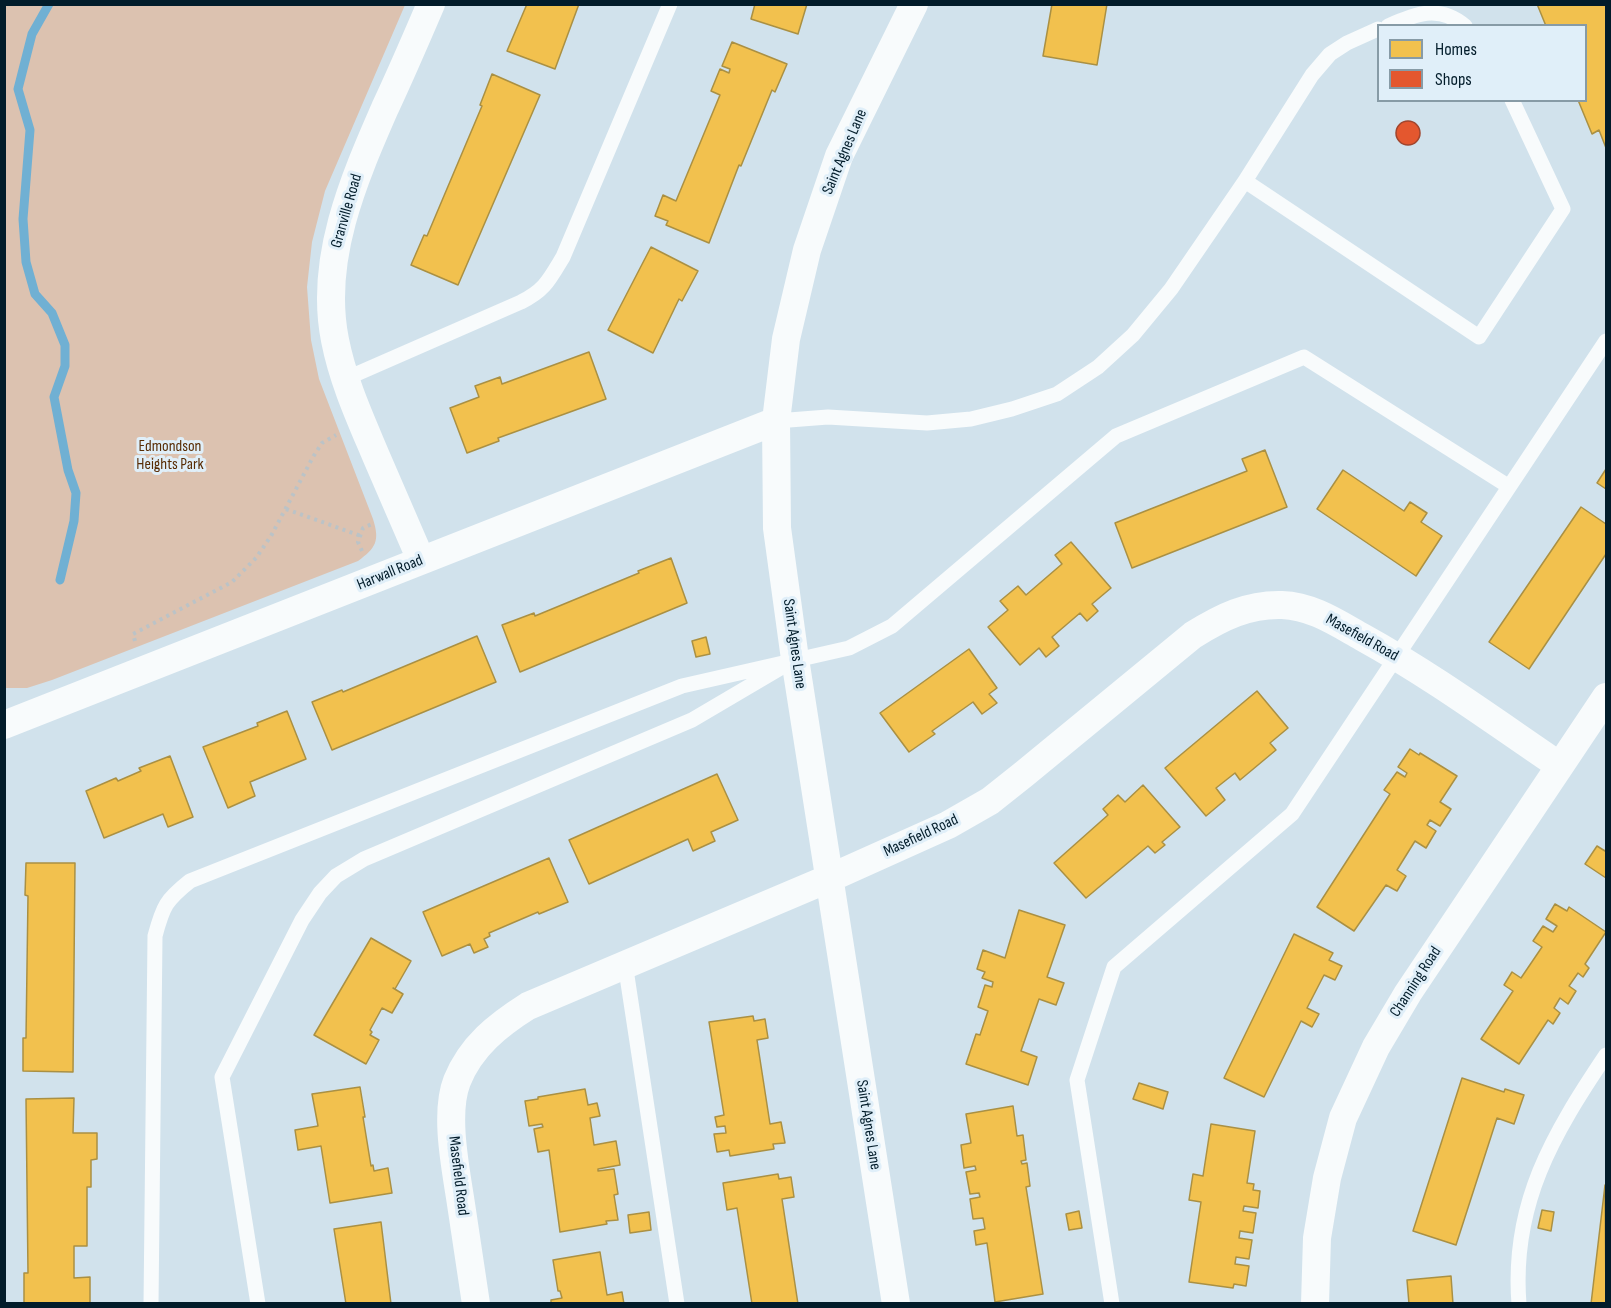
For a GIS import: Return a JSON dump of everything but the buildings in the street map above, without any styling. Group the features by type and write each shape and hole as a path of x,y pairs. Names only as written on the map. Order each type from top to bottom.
{"street":[{"name":"Granville Road","path":"422,560 345,379 334,339 332,295 335,249 347,202 363,158 431,4"},
{"name":"Saint Agnes Lane","path":"896,1304 795,659 777,528 776,421 786,339 807,250 840,156 914,4"},
{"name":"Harwall Road","path":"4,725 776,421"},
{"name":"Masefield Road","path":"476,1304 451,1141 456,1082 472,1054 498,1025 528,1006 830,878 948,825 990,801 1193,635 1223,617 1256,606 1284,605 1312,610 1397,657 1560,766"},
{"name":"Channing Road","path":"1315,1304 1317,1238 1327,1179 1343,1118 1376,1047 1408,993 1606,697"}],"lane":[{"path":"345,379 538,293 550,279 567,246 670,4"},
{"path":"1392,24 1415,14 1436,12 1457,19 1463,24"},
{"path":"776,421 828,417 927,423 971,419 1012,410 1057,394 1098,367 1133,335 1171,289 1245,181 1312,75 1330,54 1347,43 1377,29"},
{"path":"1245,181 1479,337 1563,209 1513,102"},
{"path":"1112,1304 1077,1080 1113,968 1292,814 1606,341"},
{"path":"151,1304 155,936 170,897 190,881 682,686 849,648 892,626 1116,436 1304,357 1508,486"},
{"path":"258,1304 222,1077 302,920 320,893 336,876 364,859 692,720 795,659"},
{"path":"625,963 676,1304"},
{"path":"1519,1304 1520,1240 1530,1197 1546,1157 1573,1104 1606,1055"}],"path":[{"path":"147,669 133,634 232,582 256,558 271,536 322,443 363,425"},
{"path":"286,508 361,536"},
{"path":"375,579 358,542 363,528 401,512"}],"green space":[{"name":"Edmondson Heights Park","path":"4,5 405,5 325,191 312,242 307,287 311,340 319,379 373,519 376,539 373,548 358,561 27,688 5,688"}],"waterway":[{"path":"49,4 32,34 18,89 30,130 23,219 26,262 35,294 52,313 65,345 65,366 54,397 68,470 76,493 74,521 60,580"}]}
